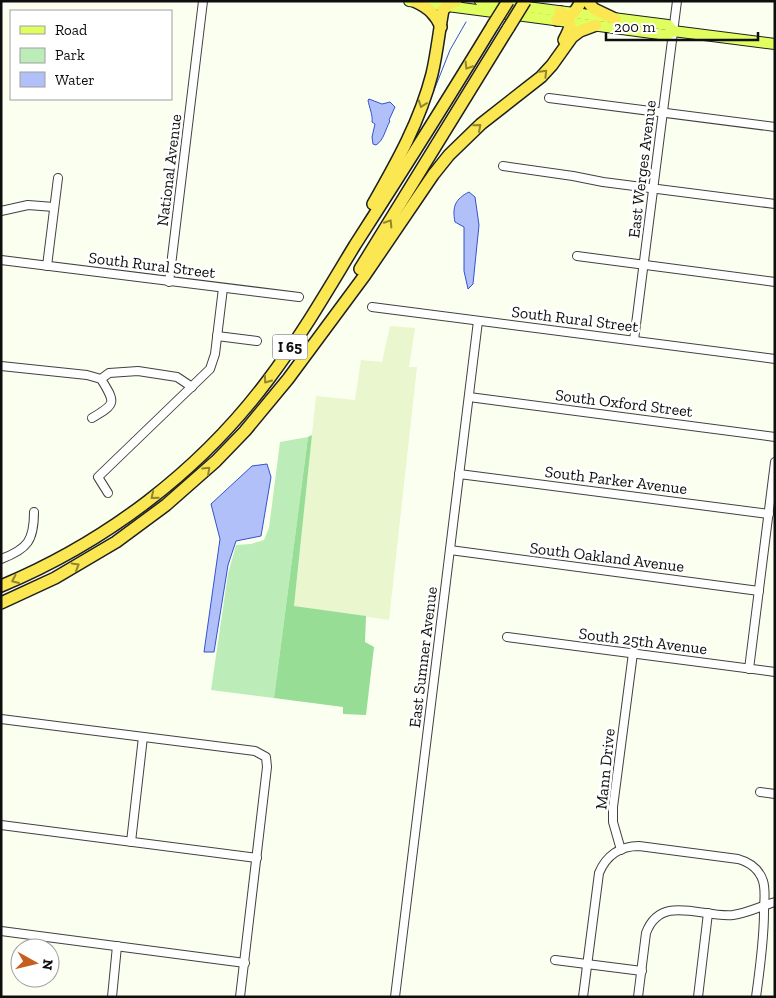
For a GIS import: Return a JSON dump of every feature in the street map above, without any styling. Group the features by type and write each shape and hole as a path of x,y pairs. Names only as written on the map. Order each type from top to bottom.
{"highway":[{"name":"I 65","path":"1,586 45,566 87,543 138,509 185,471 246,408 278,366 508,1"},
{"name":"I 65","path":"1,603 55,578 97,554 149,518 184,490 245,431 288,379 317,339 525,1"},
{"path":"561,52 570,29 566,17 578,9 581,1"},
{"path":"587,1 594,9 615,19"},
{"path":"412,2 426,7 434,14 441,27"},
{"path":"303,327 409,138 431,76 444,10 456,4"},
{"path":"317,339 365,275 433,175 449,155 486,119 538,79 552,65 576,34 596,26"}],"main road":[{"path":"480,1 566,17 596,26 667,35 673,31"},
{"path":"412,2 456,4 566,17 615,19 668,26 673,31 775,44"}],"street":[{"name":"National Avenue","path":"169,282 203,1"},
{"name":"East Werges Avenue","path":"634,340 677,1"},
{"path":"549,98 775,127"},
{"path":"503,166 775,204"},
{"path":"46,266 58,178"},
{"path":"1,211 28,205 54,207"},
{"path":"577,256 775,282"},
{"name":"South Rural Street","path":"1,260 299,297"},
{"path":"108,494 98,477 207,373 212,364 218,336 222,288"},
{"name":"South Rural Street","path":"372,307 775,359"},
{"name":"East Sumner Avenue","path":"395,997 478,321"},
{"path":"218,336 257,341"},
{"path":"1,366 101,379 110,393 111,403 108,409 92,418"},
{"path":"101,379 109,373 138,371 177,377 192,387"},
{"name":"South Oxford Street","path":"469,397 775,436"},
{"path":"749,668 775,462"},
{"name":"South Parker Avenue","path":"459,474 768,514"},
{"path":"1,559 18,552 28,542 34,529 34,512"},
{"name":"South Oakland Avenue","path":"450,550 759,591"},
{"name":"South 25th Avenue","path":"508,638 775,672"},
{"name":"Mann Drive","path":"620,850 613,807 633,653"},
{"path":"1,719 255,751 266,757 267,763 257,858 240,997"},
{"path":"131,842 143,737"},
{"path":"760,792 775,794"},
{"path":"1,825 257,858"},
{"path":"582,997 598,876 606,861 620,850 642,846 743,860 754,867 762,879 765,890 763,940 756,997"},
{"path":"638,997 646,933 651,922 658,915 669,910 734,915 775,902"},
{"path":"698,997 708,913"},
{"path":"1,931 245,962"},
{"path":"112,997 117,946"},
{"path":"555,960 642,971"}],"green space":[{"path":"390,326 415,328 409,367 417,367 389,620 294,606 316,396 355,400 361,360 382,362"},
{"path":"312,435 294,606 366,616 365,642 374,647 366,715 343,714 343,707 274,698 308,437"},
{"path":"308,437 274,698 211,690 228,574 236,545 251,544 264,540 269,528 280,442"}],"water":[{"path":"369,99 382,104 390,102 395,107 383,138 376,145 373,144 372,137 375,124 372,122"},
{"path":"469,192 475,197 479,225 473,284 468,289 464,271 464,227 455,222 454,208 460,198"},
{"path":"267,464 271,477 261,536 236,541 228,565 214,652 204,652 220,539 211,504 252,466"}],"waterway":[{"path":"431,98 450,50 466,22"}]}
